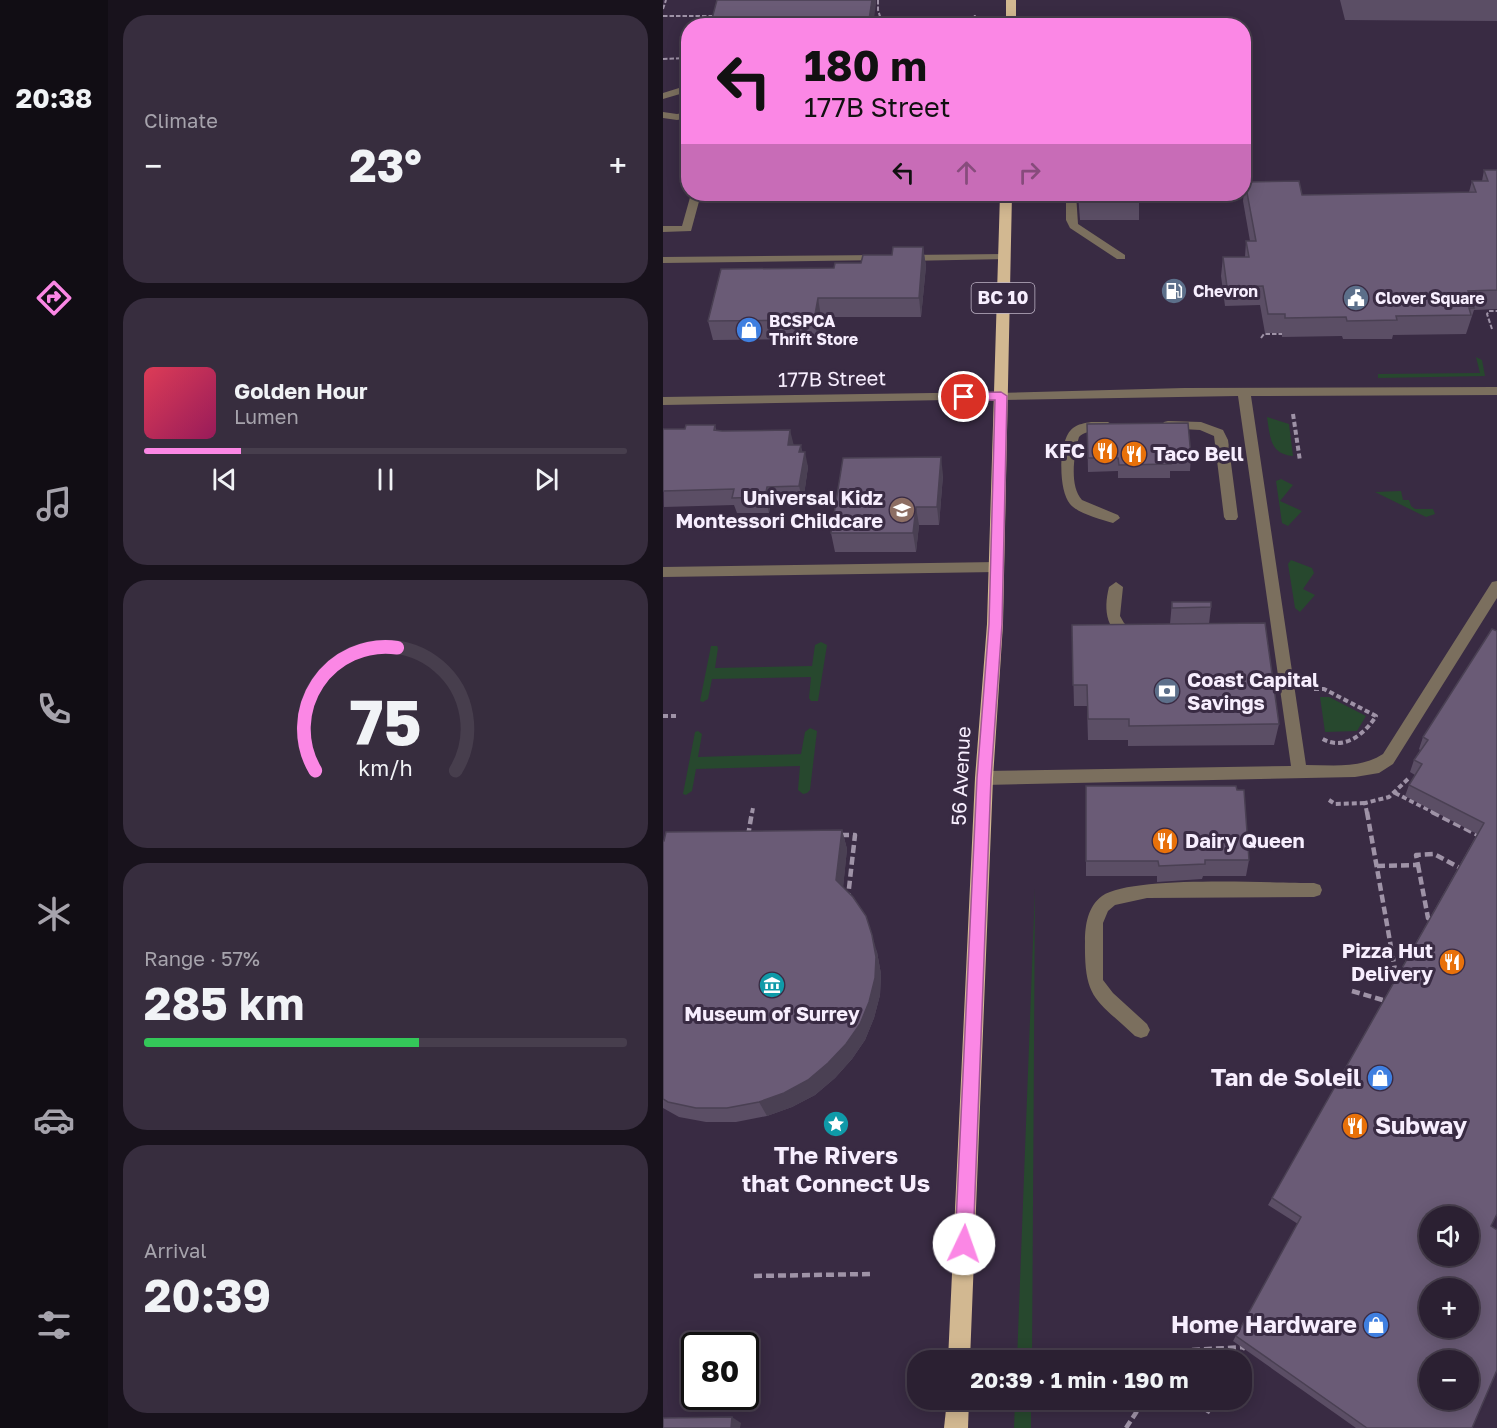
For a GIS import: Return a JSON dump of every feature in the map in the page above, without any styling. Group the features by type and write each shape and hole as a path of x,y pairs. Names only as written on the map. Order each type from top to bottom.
{"highway":[{"path":"1011,0 1011,18"},
{"name":"56 Avenue","path":"959,1350 984,778 995,624 1006,201"},
{"path":"956,1428 957,1410"}],"street":[{"path":"663,96 681,92"},
{"path":"663,115 681,116"},
{"path":"663,230 687,229 694,201"},
{"path":"1071,201 1071,220 1074,226 1121,257"},
{"path":"663,260 1004,257"},
{"name":"177B Street","path":"663,401 1244,392 1497,391"},
{"path":"1244,392 1273,637 1299,771"},
{"path":"1155,425 1201,426 1219,433 1222,441 1231,517"},
{"path":"1113,518 1075,500 1070,491 1069,448 1071,439 1077,431 1087,426 1122,426"},
{"path":"663,572 997,567"},
{"path":"984,778 1355,771 1374,768 1388,759 1497,586"},
{"path":"1116,587 1111,604 1113,618 1119,628 1129,635 1141,638"},
{"path":"1141,1030 1098,987 1094,969 1093,925 1100,907 1112,897 1129,892 1147,891 1314,890"}],"path":[{"path":"663,9 666,0"},
{"path":"878,0 877,7 880,18"},
{"path":"975,13 975,18"},
{"path":"663,16 723,16"},
{"path":"663,59 681,58"},
{"path":"1492,329 1487,314 1489,311 1497,311"},
{"path":"1261,338 1264,334 1298,334"},
{"path":"1300,460 1293,414 1303,413"},
{"path":"1314,701 1310,689 1324,689 1376,716 1363,735 1351,741 1330,742 1320,737"},
{"path":"663,716 677,716"},
{"path":"1372,723 1379,725"},
{"path":"1329,800 1335,804 1379,802 1395,793 1408,778"},
{"path":"1395,793 1487,840"},
{"path":"1365,803 1398,983"},
{"path":"748,836 753,808"},
{"path":"831,836 855,835 848,899"},
{"path":"738,837 760,836"},
{"path":"1439,924 1428,918 1416,855 1434,854 1468,872"},
{"path":"1377,866 1417,865"},
{"path":"1352,991 1395,1004"},
{"path":"754,1276 872,1274"},
{"path":"1241,1350 1247,1340 1257,1347"},
{"path":"1192,1350 1243,1347"},
{"path":"1126,1428 1138,1410"}],"green space":[{"path":"1476,357 1482,360 1485,376 1378,378 1378,374 1480,373"},
{"path":"1267,417 1289,424 1293,456 1285,455 1275,448 1270,438"},
{"path":"1281,479 1293,485 1280,501 1302,511 1288,526 1282,523 1276,481"},
{"path":"1401,491 1403,500 1409,500 1415,509 1433,509 1435,514 1426,517 1375,492"},
{"path":"1291,560 1312,568 1314,573 1303,589 1315,595 1300,612 1295,608 1288,564"},
{"path":"821,642 827,645 818,701 811,701 809,698 811,677 712,679 708,699 700,701 711,646 718,648 715,668 812,666 815,645"},
{"path":"1320,697 1329,697 1366,716 1357,731 1325,732"},
{"path":"810,728 817,731 810,790 807,793 803,794 798,790 800,766 696,769 692,791 686,795 683,794 695,732 702,734 698,757 801,754 805,732"},
{"path":"1035,889 1032,1350 1017,1350"},
{"path":"1015,1410 1031,1410 1031,1428 1014,1428"}],"building":[{"path":"717,0 872,0 869,18 712,18"},
{"path":"1484,170 1497,170 1497,290 1468,291 1474,308 1469,308 1471,315 1396,316 1397,320 1347,321 1346,317 1285,318 1285,314 1268,314 1263,286 1227,287 1223,257 1249,257 1246,241 1256,241 1249,201 1251,201 1251,182 1299,181 1302,195 1476,192 1472,181 1488,181"},
{"path":"893,247 923,247 919,298 818,298 814,320 708,321 721,269 834,268 835,263 861,263 863,255 892,255"},
{"path":"1188,423 1191,457 1170,458 1171,464 1119,465 1118,458 1088,458 1087,424"},
{"path":"686,425 715,425 714,430 722,431 790,430 788,445 801,445 799,452 805,452 799,486 767,487 765,497 732,498 734,489 663,491 663,429 685,429"},
{"path":"941,457 937,507 916,507 913,533 831,533 843,458"},
{"path":"1172,602 1211,602 1211,607 1172,608"},
{"name":"Coast Capital Savings","path":"1265,623 1279,724 1129,726 1129,719 1088,719 1087,685 1073,685 1072,625"},
{"path":"1492,629 1497,631 1497,1214 1491,1226 1497,1230 1497,1370 1472,1428 1367,1428 1236,1336 1301,1217 1272,1198 1484,823 1409,785 1422,764 1414,760 1428,740 1423,737"},
{"name":"Dairy Queen","path":"1086,786 1236,786 1237,790 1244,790 1249,860 1205,860 1205,864 1159,866 1158,861 1086,861"},
{"name":"Museum of Surrey","path":"842,830 836,880 853,897 866,916 876,957 875,978 860,1024 846,1044 828,1063 808,1080 784,1093 759,1102 727,1108 696,1108 663,1099 663,841 666,832"},
{"path":"732,1417 731,1428 663,1428 663,1418"}],"place":[{"name":"Chevron","path":"1174,291"},
{"name":"Clover Square","path":"1356,298"},
{"name":"BCSPCA Thrift Store","path":"749,330"},
{"name":"KFC","path":"1105,451"},
{"name":"Taco Bell","path":"1134,454"},
{"name":"Universal Kidz Montessori Childcare","path":"902,510"},
{"name":"Coast Capital Savings","path":"1167,691"},
{"name":"Dairy Queen","path":"1165,841"},
{"name":"Pizza Hut Delivery","path":"1452,962"},
{"name":"Museum of Surrey","path":"772,985"},
{"name":"Tan de Soleil","path":"1380,1078"},
{"name":"The Rivers that Connect Us","path":"836,1124"},
{"name":"Subway","path":"1355,1126"},
{"name":"Home Hardware","path":"1376,1325"}],"route":[{"path":"964,397 1001,396 995,624 984,778 964,1244"}]}
